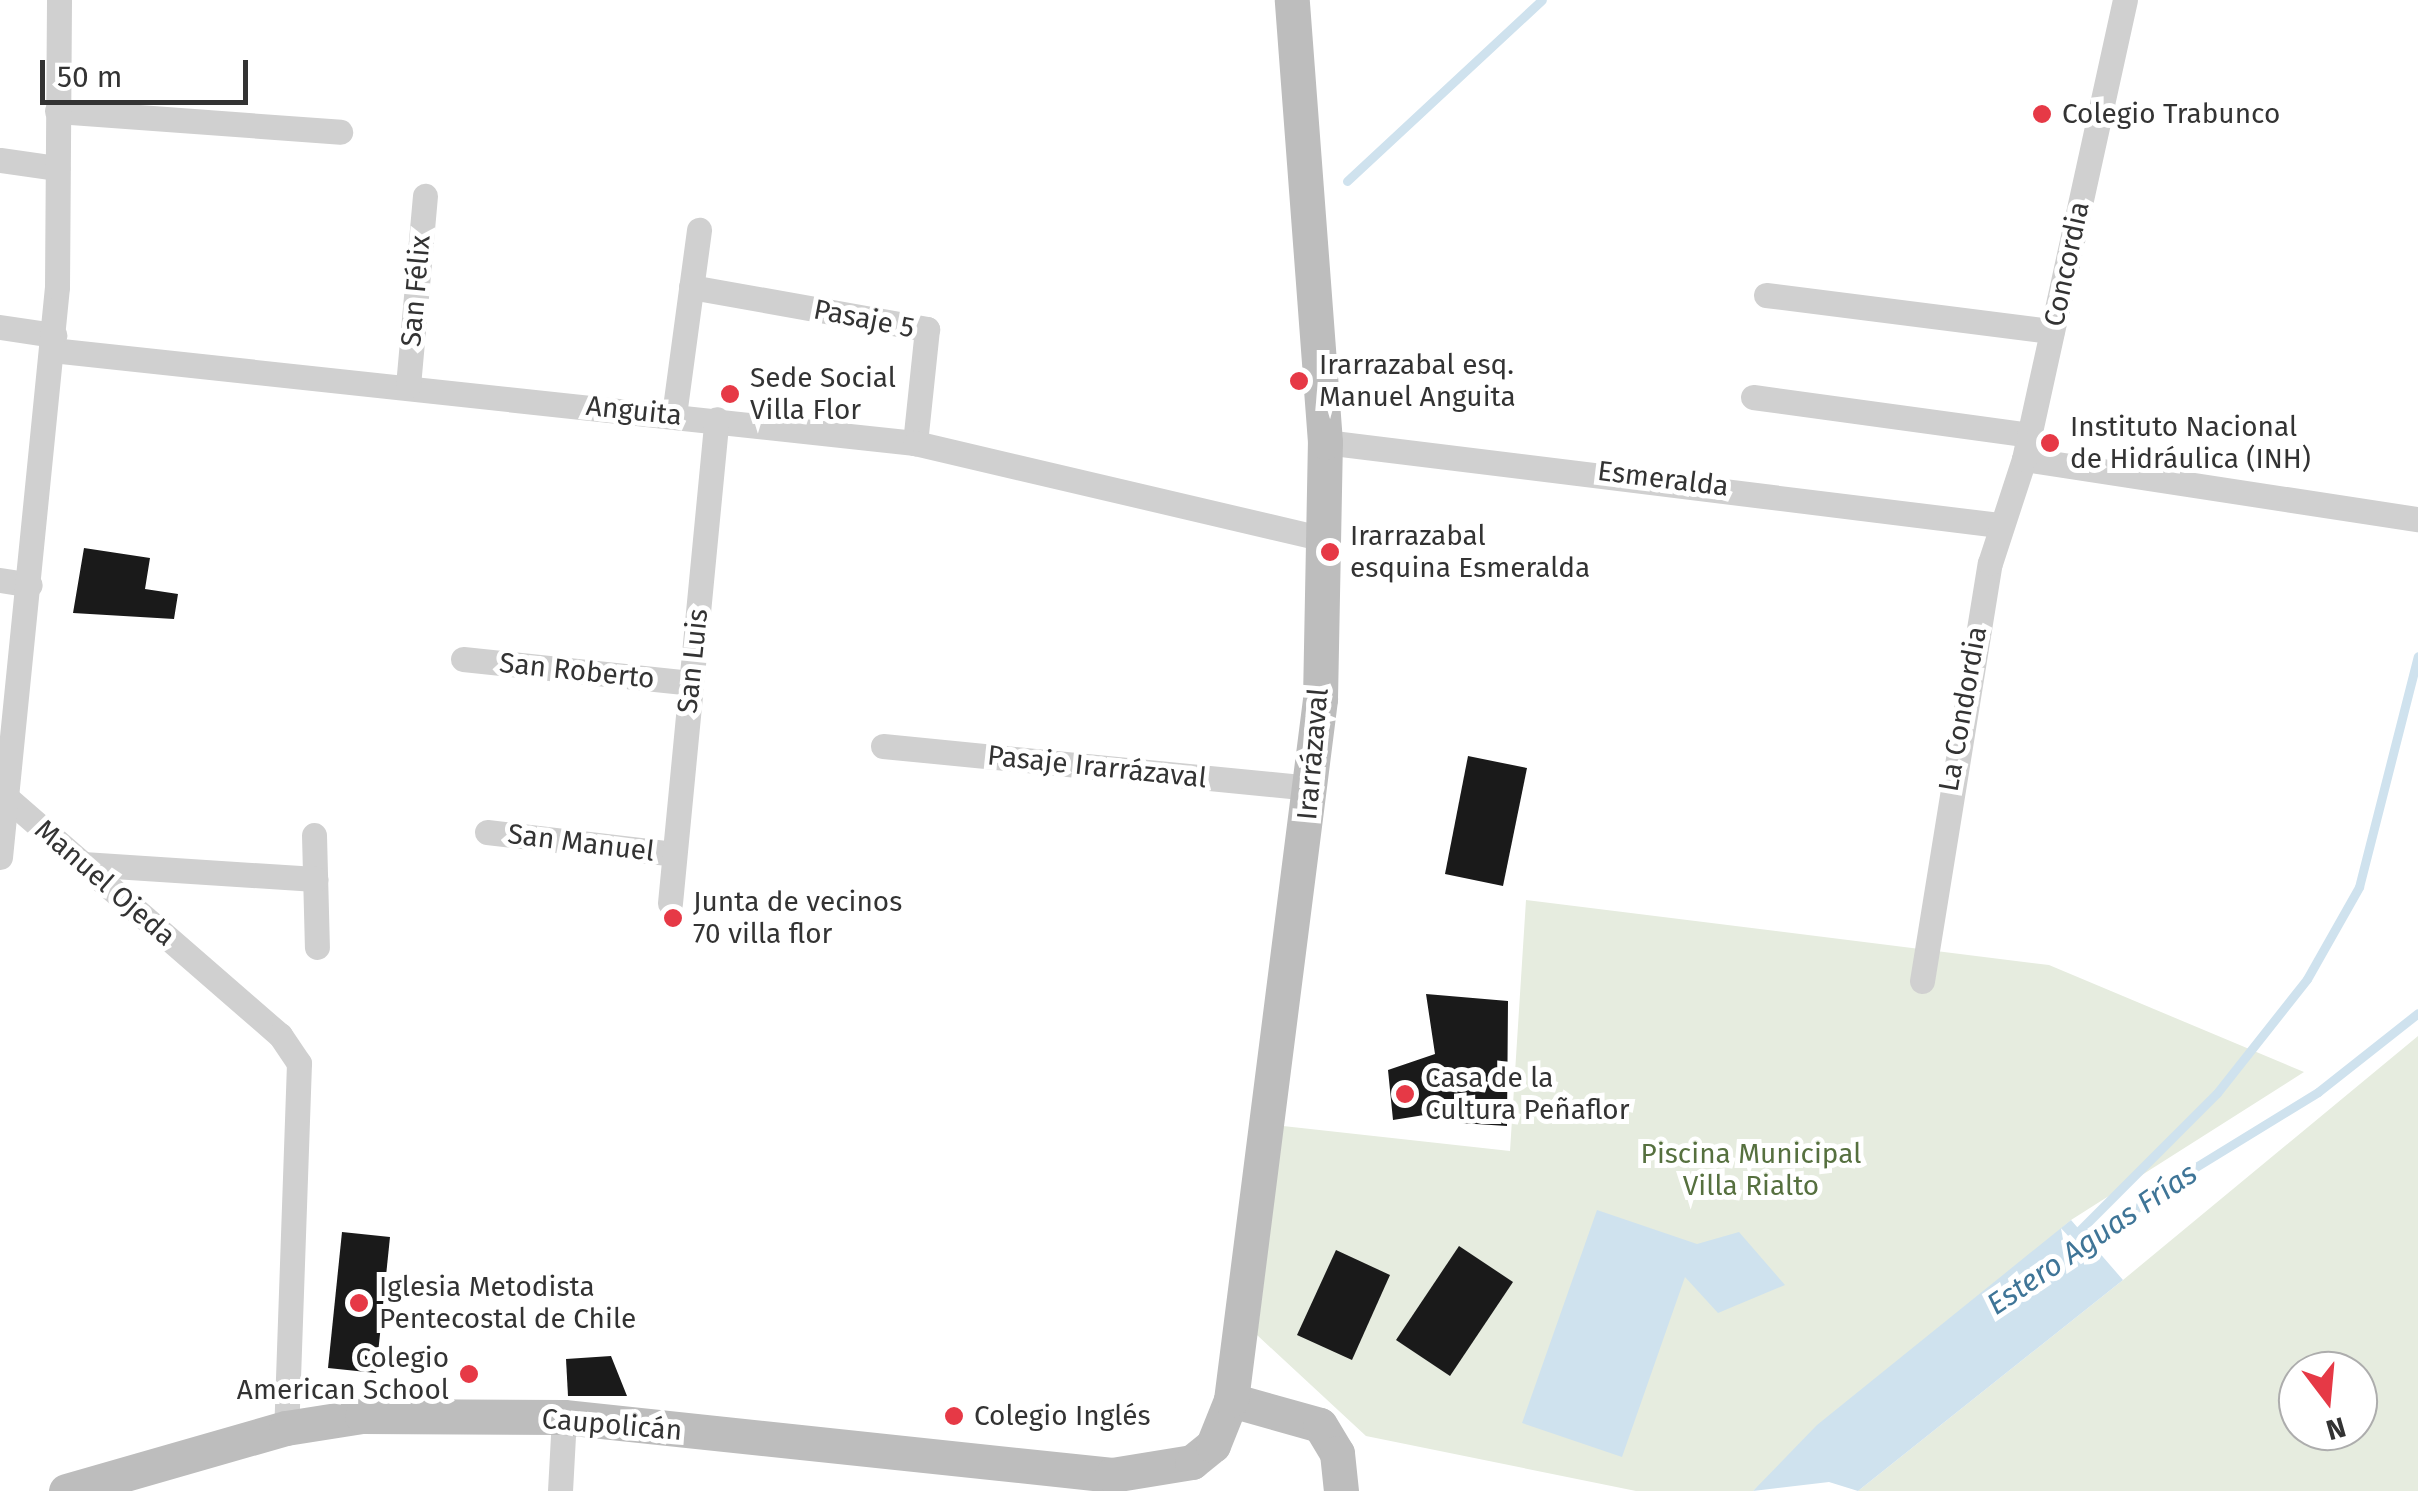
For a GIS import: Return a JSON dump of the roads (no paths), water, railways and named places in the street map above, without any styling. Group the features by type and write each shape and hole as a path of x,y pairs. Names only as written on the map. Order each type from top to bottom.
{"main road":[{"name":"Irarrázaval","path":"1164,1480 1213,1445 1231,1400 1311,788 1325,442 1292,0"},
{"path":"1231,1400 1320,1425 1337,1453 1341,1491"},
{"name":"Caupolicán","path":"66,1491 286,1428 362,1416 564,1418 1064,1474 1164,1480"}],"street":[{"path":"0,857 7,798 10,669 30,585 53,342 59,0"},
{"name":"Concordia","path":"2000,525 2026,447 2125,0"},
{"path":"58,111 340,132"},
{"path":"0,160 57,168"},
{"name":"San Félix","path":"408,386 425,196"},
{"path":"674,415 698,230"},
{"name":"Pasaje 5","path":"691,287 926,329 915,443"},
{"path":"1766,295 2052,331"},
{"name":"Anguita","path":"0,327 53,342 915,443 1324,539"},
{"path":"1752,397 2418,519"},
{"name":"San Luis","path":"670,903 717,420"},
{"name":"Esmeralda","path":"1325,442 2000,525"},
{"name":"La Condordia","path":"1922,982 1929,894 2000,525"},
{"path":"0,580 30,585"},
{"name":"San Roberto","path":"463,660 691,683"},
{"name":"Pasaje Irarrázaval","path":"883,746 1311,788"},
{"name":"Manuel Ojeda","path":"7,798 280,1035 299,1063 286,1428"},
{"name":"San Manuel","path":"487,832 674,854"},
{"path":"314,835 318,947"},
{"path":"83,864 316,879"},
{"path":"560,1491 564,1418"}],"water":[{"path":"1597,1210 1697,1244 1739,1232 1785,1285 1718,1313 1685,1277 1622,1457 1522,1423"},
{"path":"2071,1220 2123,1280 1858,1491 1829,1482 1753,1491 1817,1425"}],"waterway":[{"path":"1347,181 1542,0"},
{"path":"2074,1236 2217,1093 2307,979 2359,887 2418,656"},
{"name":"Estero Aguas Frías","path":"2081,1250 2173,1181 2318,1092 2418,1013"}],"place":[{"name":"Colegio Trabunco","path":"2042,114"},
{"name":"Irarrazabal esq. Manuel Anguita","path":"1299,381"},
{"name":"Sede Social Villa Flor","path":"730,394"},
{"name":"Instituto Nacional de Hidráulica (INH)","path":"2050,443"},
{"name":"Irarrazabal esquina Esmeralda","path":"1330,552"},
{"name":"Junta de vecinos 70 villa flor","path":"673,918"},
{"name":"Casa de la Cultura Peñaflor","path":"1405,1094"},
{"name":"Iglesia Metodista Pentecostal de Chile","path":"359,1303"},
{"name":"Colegio American School","path":"469,1374"},
{"name":"Colegio Inglés","path":"954,1416"}],"park label":[{"name":"Piscina Municipal Villa Rialto","path":"1751,1170"}]}
